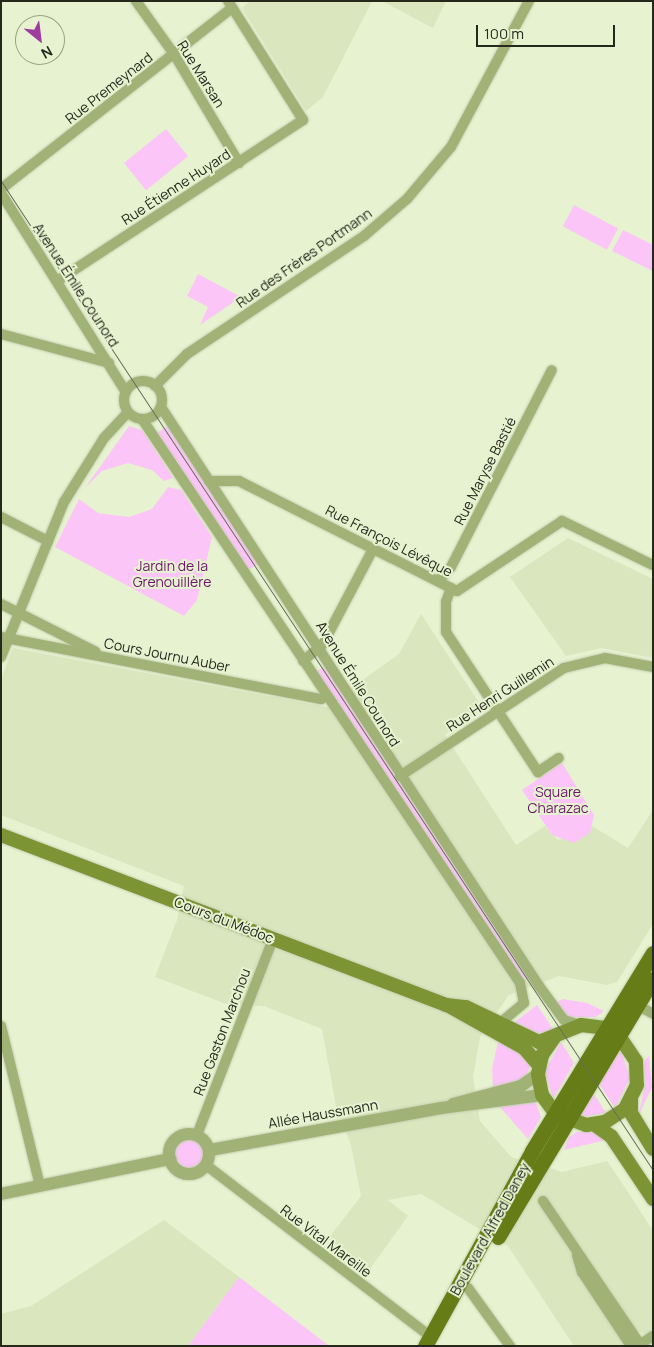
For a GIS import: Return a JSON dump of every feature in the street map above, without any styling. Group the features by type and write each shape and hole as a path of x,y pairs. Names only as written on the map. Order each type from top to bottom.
{"main road":[{"name":"Cours du Médoc","path":"1,835 446,1005 524,1048 538,1070"},
{"name":"Boulevard Alfred Daney","path":"430,1343 554,1113 653,953"},
{"name":"Boulevard Alfred Daney","path":"430,1343 468,1288 653,979"},
{"name":"Cours du Médoc","path":"446,1005 466,1007 538,1042 554,1038"},
{"path":"653,1149 631,1113 631,1100 638,1069 629,1047 619,1036 605,1028 582,1026 554,1038 538,1070 542,1095 554,1113 568,1121 596,1125 611,1136 653,1199"},
{"path":"596,1125 617,1116 631,1100"}],"street":[{"name":"Rue Marsan","path":"136,1 174,54 239,163"},
{"name":"Rue des Frères Portmann","path":"155,386 187,354 390,215 451,147 528,1"},
{"name":"Rue Premeynard","path":"1,189 174,54 230,5"},
{"name":"Rue Étienne Huyard","path":"58,281 301,122 300,112 230,5"},
{"name":"Avenue Émile Counord","path":"1,193 126,392"},
{"path":"1,334 109,363"},
{"name":"Rue Maryse Bastié","path":"438,581 451,567 552,370"},
{"path":"1,657 5,638 19,613 48,541 79,475 128,412 126,392 139,381 155,386 162,396 161,407 152,417 142,419 128,412"},
{"name":"Avenue Émile Counord","path":"161,407 532,976 564,1020 582,1026"},
{"name":"Avenue Émile Counord","path":"142,419 520,983 524,1003 500,1022"},
{"name":"Rue François Lévêque","path":"209,481 239,481 451,588 466,588 562,521 653,565"},
{"path":"1,517 48,541"},
{"path":"303,661 319,649 373,549"},
{"path":"451,588 446,602 446,632 538,772 559,758"},
{"path":"1,604 105,657"},
{"name":"Cours Journu Auber","path":"5,638 321,699 327,694"},
{"name":"Rue Henri Guillemin","path":"400,776 498,711 577,663 621,658 653,667"},
{"name":"Rue Gaston Marchou","path":"197,1135 273,938"},
{"path":"638,1005 653,1014"},
{"path":"1,1026 18,1086 40,1186"},
{"name":"Allée Haussmann","path":"441,1108 521,1086 538,1070"},
{"name":"Allée Haussmann","path":"210,1150 441,1108 542,1095"},
{"path":"197,1135 210,1150 206,1165 196,1173 184,1174 170,1159 174,1140 197,1135"},
{"path":"1,1194 170,1159"},
{"name":"Rue Vital Mareille","path":"206,1165 430,1343"},
{"path":"543,1201 638,1345 653,1336"},
{"path":"468,1288 510,1346"}],"shaded area":[{"path":"250,1 372,1 323,97 306,111 242,8"},
{"path":"382,1 446,1 433,28"},
{"path":"568,538 653,579 653,658 601,648 566,656 510,577"},
{"path":"421,614 480,704 479,712 445,735 516,845 545,826 558,840 592,826 628,848 653,810 653,924 617,982 607,985 559,976 509,995 480,1037 473,1077 480,1121 511,1157 562,1172 607,1161 624,1186 653,1231 653,1346 643,1333 635,1331 622,1346 574,1346 508,1246 421,1194 388,1200 408,1216 369,1270 328,1239 361,1196 351,1145 336,1106 322,1029 264,1006 229,1005 155,977 177,920 184,886 1,815 1,679 13,648 332,708 350,689 399,654"},
{"path":"164,1220 239,1277 188,1346 1,1346 1,1314 31,1306"}],"green space":[{"path":"166,129 188,156 146,190 124,163"},
{"path":"574,205 618,228 607,250 563,226"},
{"path":"623,230 653,245 653,271 612,251"},
{"path":"198,274 241,297 200,325 208,307 187,296"},
{"path":"169,425 259,563 246,572 156,433"},
{"path":"129,426 142,430 173,478 164,481 152,470 128,463 102,471 85,488"},
{"name":"Jardin de la Grenouillère","path":"168,487 181,490 212,537 197,600 184,616 55,547 79,499 98,513 129,517 152,509"},
{"path":"327,665 529,976 522,980 314,673"},
{"name":"Square Charazac","path":"562,763 594,815 590,833 574,843 552,835 522,790"},
{"path":"563,999 587,1003 604,1011 596,1017 568,1017 557,1002"},
{"path":"537,1005 553,1029 540,1036 512,1024"},
{"path":"498,1042 528,1056 531,1064 525,1079 493,1088 492,1069"},
{"path":"561,1042 574,1063 553,1099 545,1071"},
{"path":"620,1048 630,1078 615,1108 599,1084"},
{"path":"649,1056 652,1087 638,1117 645,1085 644,1061"},
{"path":"594,1094 606,1113 580,1117"},
{"path":"535,1100 541,1117 528,1139 499,1106"},
{"path":"577,1132 595,1132 606,1140 564,1150 569,1137"},
{"path":"189,1137 195,1138 200,1142 204,1147 204,1159 200,1164 195,1168 189,1169 183,1168 178,1164 174,1159 173,1153 174,1147 178,1142 183,1138"},
{"path":"239,1277 328,1345 188,1346"}],"tram line":[{"path":"1,181 653,1170"}]}
